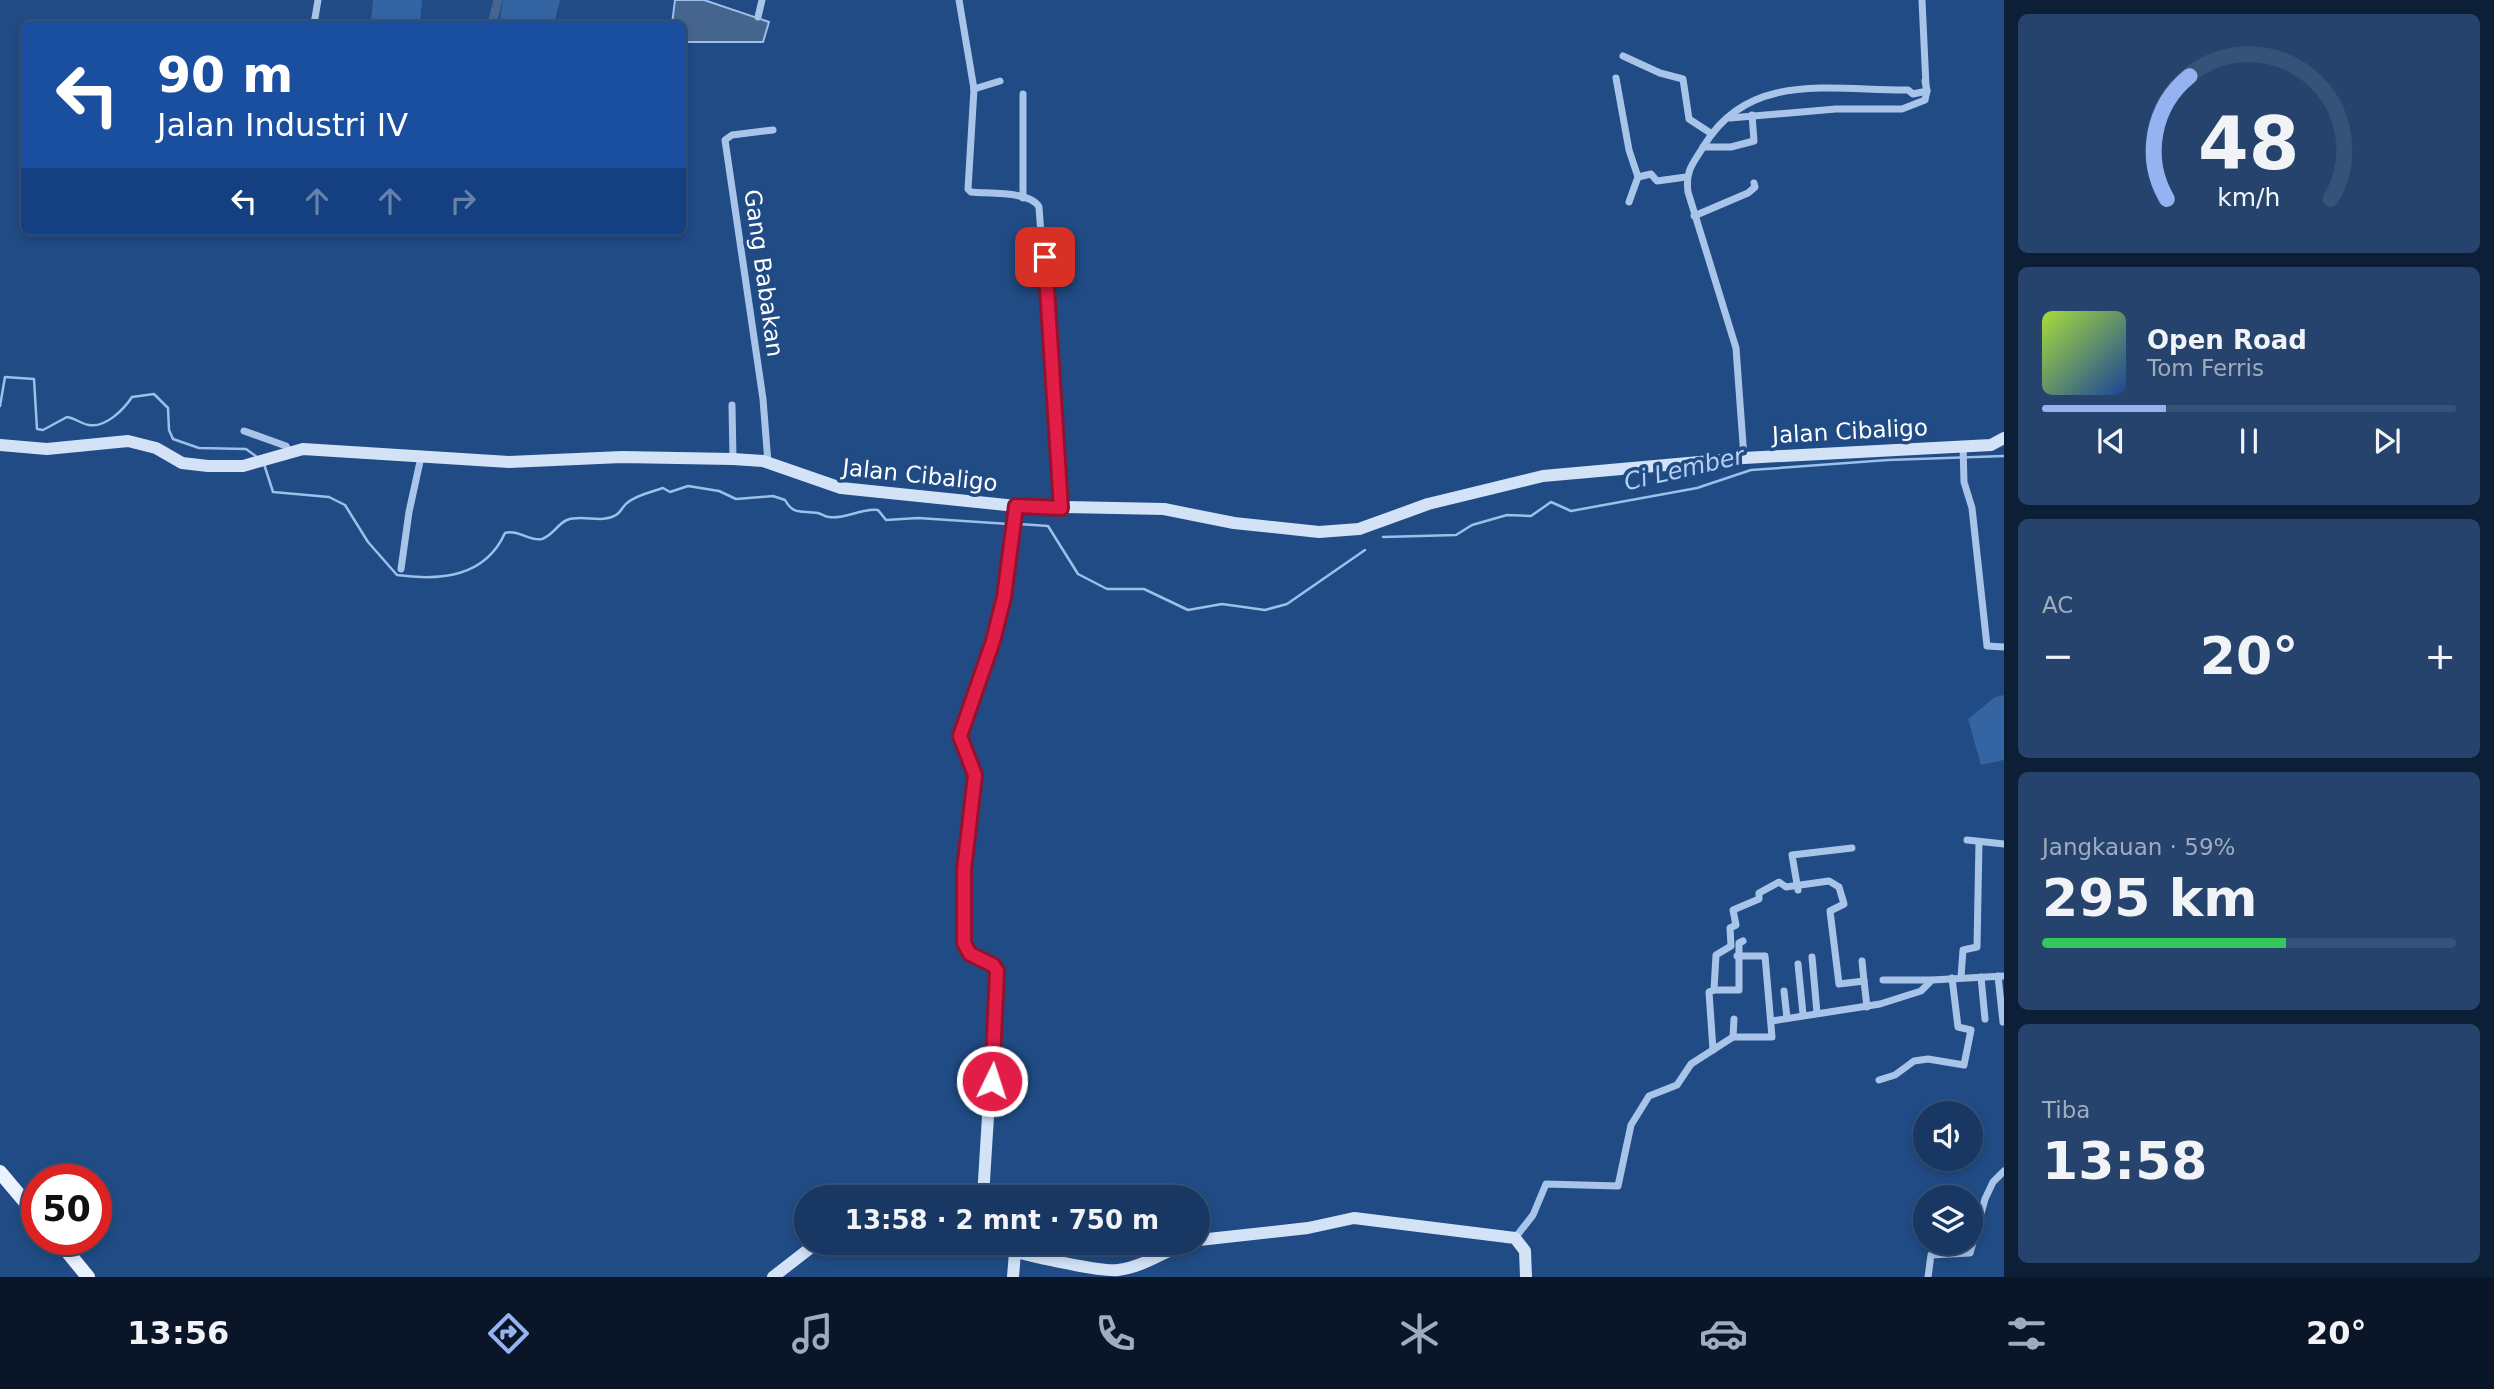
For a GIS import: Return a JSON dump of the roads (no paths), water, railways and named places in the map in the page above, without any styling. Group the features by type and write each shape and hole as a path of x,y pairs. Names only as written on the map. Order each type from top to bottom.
{"main road":[{"name":"Jalan Cibaligo","path":"0,445 60,449 128,441 156,448 182,463 208,466 243,466 289,451 509,461 633,457 733,459 768,463 841,488 1016,506 1164,509 1234,523 1319,532 1359,529 1428,504 1543,476 1744,458 1963,451 1991,445 2004,438"},
{"path":"985,1185 997,971 993,965 970,954 964,943 964,870 975,775 960,736 993,641 1004,597 1016,506"},
{"path":"0,1172 21,1197"},
{"path":"1210,1239 1308,1228 1354,1218 1515,1238 1525,1251 1526,1277"},
{"path":"70,1255 88,1277"},
{"path":"773,1277 801,1255"},
{"path":"1013,1277 1015,1255"},
{"path":"1031,1255 1115,1271 1133,1267 1160,1255"}],"street":[{"path":"314,21 317,0"},
{"path":"758,17 762,0"},
{"path":"959,0 974,89 968,189 971,192 1023,198 1038,204 1043,237 1061,508"},
{"path":"1729,118 1911,108 1925,100 1922,0"},
{"path":"1623,55 1651,70 1683,79 1689,119 1712,134"},
{"path":"1616,78 1629,150 1638,177 1629,202"},
{"path":"974,89 1000,81"},
{"path":"1744,458 1736,348 1694,216 1686,177 1712,134 1753,100 1774,91 1908,90 1913,94 1926,86"},
{"path":"1023,94 1023,198"},
{"path":"1703,147 1731,147 1754,141 1753,100"},
{"name":"Gang Babakan","path":"768,463 763,399 725,140 727,136 773,130"},
{"path":"1638,177 1651,174 1657,181 1686,177"},
{"path":"1694,216 1748,193 1755,187 1754,183"},
{"path":"732,405 733,459"},
{"path":"244,431 286,446 289,451"},
{"path":"1963,451 1964,482 1972,508 1987,646 2004,647"},
{"path":"401,569 408,512 421,457"},
{"path":"1967,840 2004,844"},
{"path":"1961,977 1962,950 1977,947 1979,842"},
{"path":"1798,888 1792,855 1852,848"},
{"path":"1714,990 1716,955 1730,948 1730,928 1736,925 1734,909 1759,899 1759,892 1774,887 1776,883 1798,888 1829,881 1839,887 1844,904 1829,911 1839,984 1864,981"},
{"path":"1713,1050 1709,992 1739,990 1737,956 1739,943 1743,940"},
{"path":"1515,1238 1533,1215 1546,1184 1618,1186 1636,1114 1649,1096 1682,1078 1691,1064 1733,1037 1772,1037 1765,956 1737,956"},
{"path":"1812,957 1817,1013"},
{"path":"1862,961 1867,1007"},
{"path":"1798,964 1803,1014"},
{"path":"1883,980 2001,976 2003,1022"},
{"path":"1981,977 1985,1019"},
{"path":"1878,1080 1895,1076 1914,1061 1928,1059 1964,1065 1971,1030 1958,1027 1952,978"},
{"path":"1772,1021 1803,1014 1867,1007 1920,991 1932,980"},
{"path":"1784,991 1787,1018"},
{"path":"1733,1037 1734,1019"},
{"path":"1928,1277 1931,1255 1970,1253 1985,1199 1993,1182 2004,1171"}],"waterway":[{"path":"493,21 498,0"},
{"name":"Ci Lember","path":"0,406 5,377 34,379 37,429 43,430 67,417 89,425 102,424 119,412 132,397 154,394 168,408 169,430 173,439 199,448 246,449 257,457"},
{"name":"Ci Lember","path":"1383,537 1456,535 1472,525 1507,515 1531,516 1551,502 1571,511 1697,488 1751,470 1888,460 2004,456"},
{"name":"Ci Lember","path":"264,464 273,492 329,497 345,505 368,542 397,575 413,577 460,573 486,559 505,533 542,539 567,520 610,518 635,498 663,488 670,492 688,486 719,491 736,499 773,496 785,500 795,510 828,517 878,510 886,520 918,518 1009,524"},
{"name":"Ci Lember","path":"1019,524 1048,526 1078,574 1107,589 1144,589 1188,610 1222,604 1265,610 1287,604 1365,550"}]}
